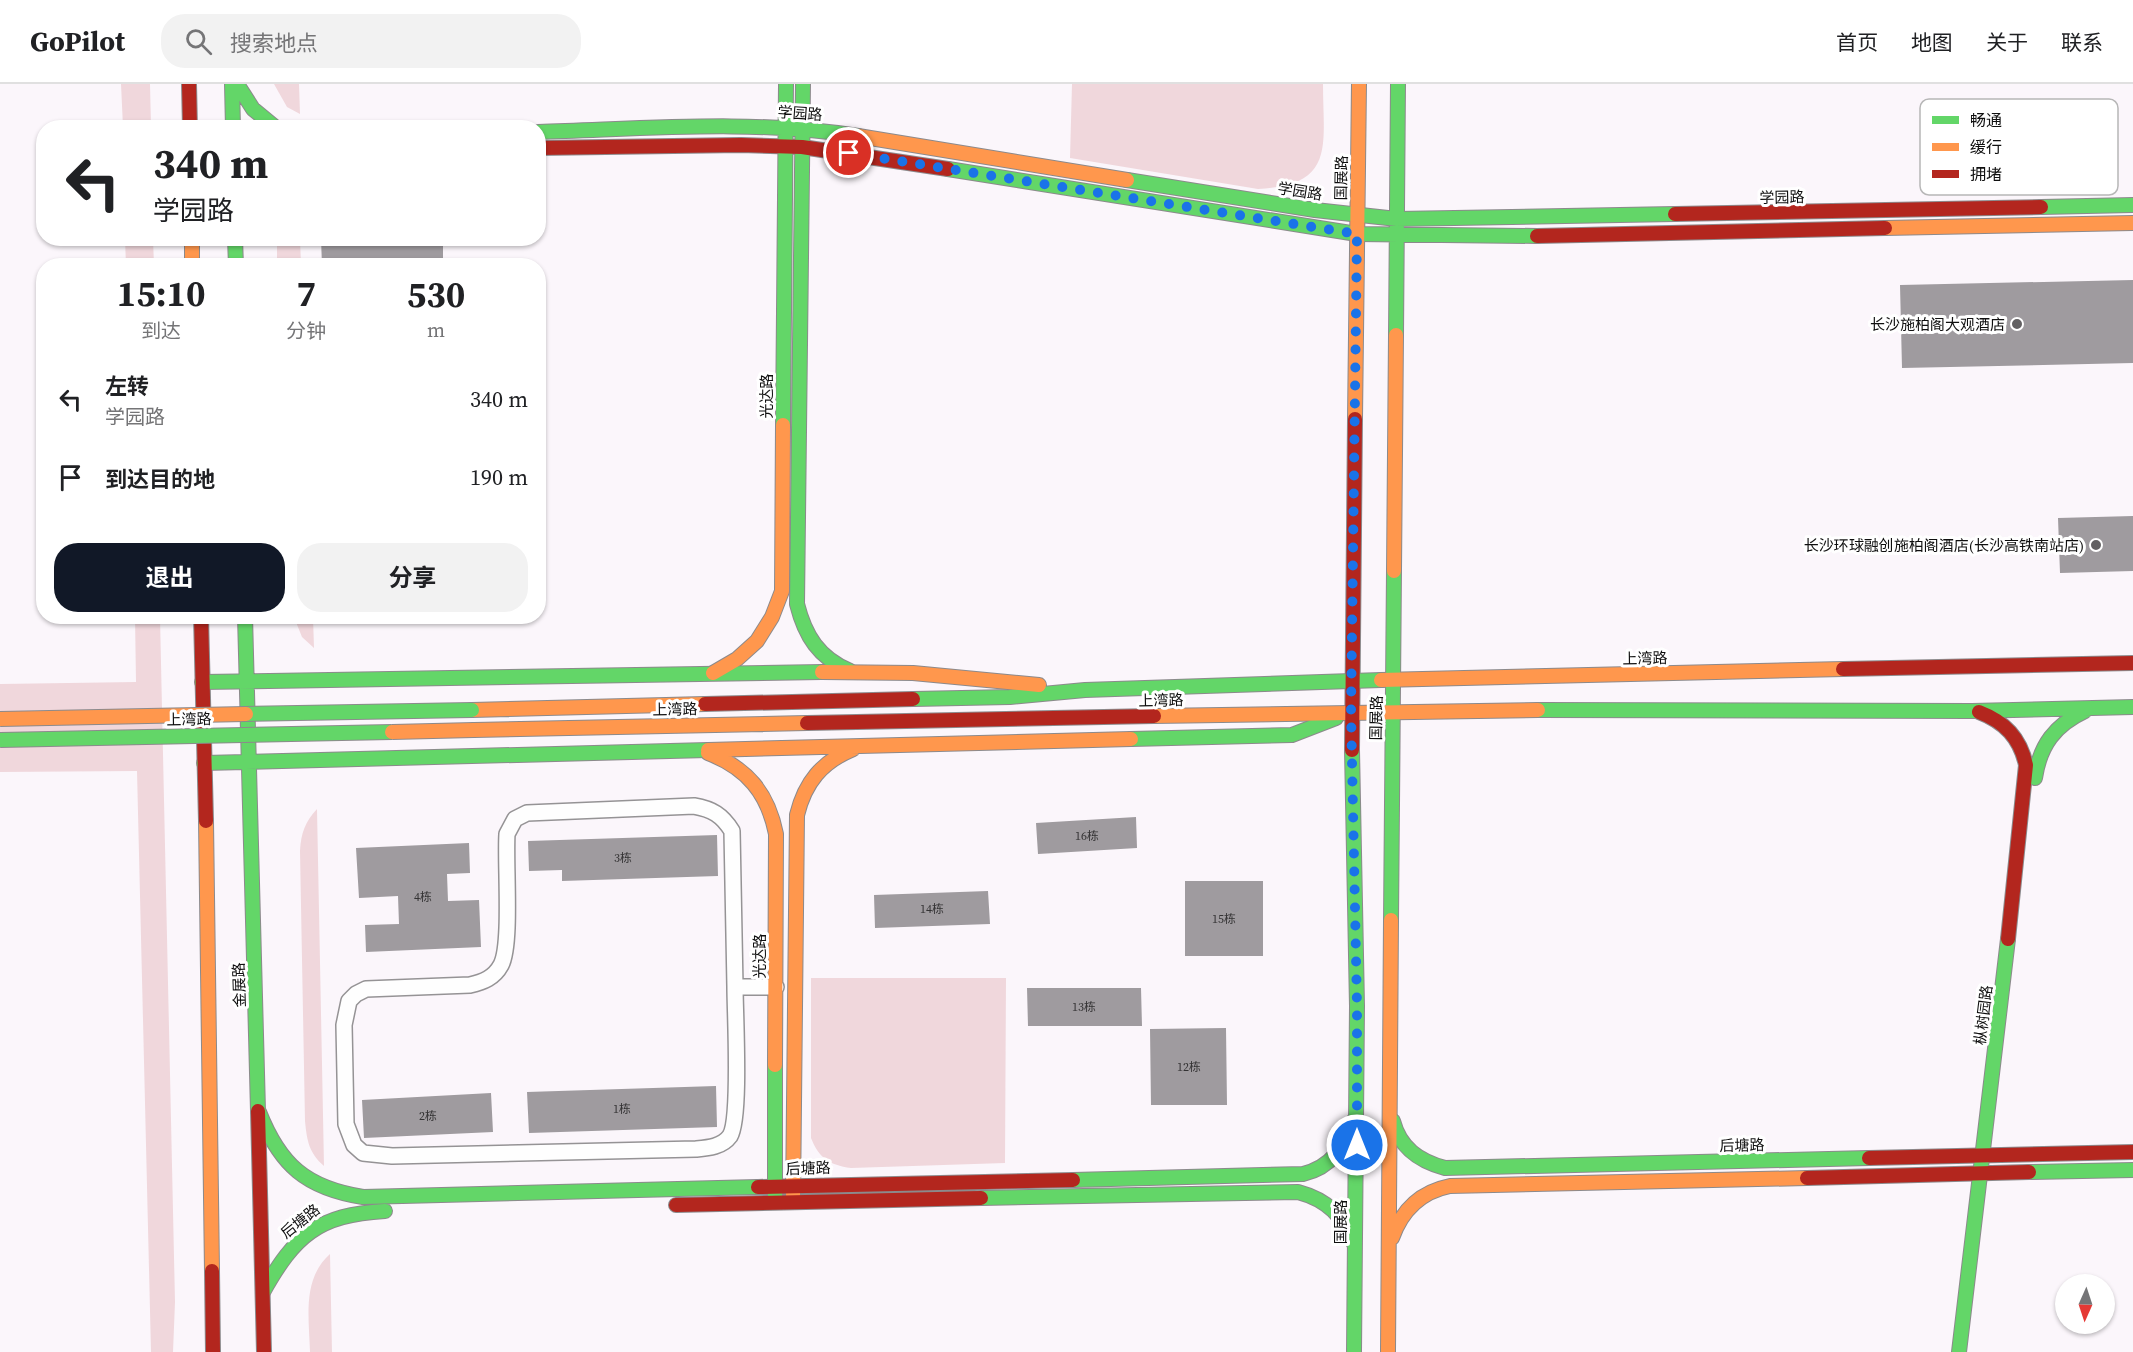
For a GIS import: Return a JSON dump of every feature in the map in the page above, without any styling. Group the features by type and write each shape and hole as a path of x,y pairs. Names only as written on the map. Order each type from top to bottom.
{"main road":[{"path":"189,84 190,120"},
{"path":"232,84 233,120"},
{"path":"237,84 245,101 266,120"},
{"name":"光达路","path":"709,675 730,665 753,646 771,625 782,591 786,84"},
{"path":"803,84 798,604 801,624 815,647 828,661 851,672"},
{"name":"国展路","path":"1354,1352 1357,1104 1351,712 1359,84"},
{"name":"国展路","path":"1388,1352 1398,84"},
{"name":"学园路","path":"546,132 740,126 803,129 1357,216 1397,219 2133,205"},
{"path":"546,148 802,147 1357,234 1397,236 1484,237 2133,223"},
{"name":"金展路","path":"201,624 213,1352"},
{"name":"金展路","path":"245,624 264,1352"},
{"name":"上湾路","path":"0,719 1010,697 1085,690 2133,663"},
{"name":"上湾路","path":"202,682 851,672 923,674 1085,690"},
{"name":"上湾路","path":"0,740 1351,712 1972,711 2133,707"},
{"name":"枞树园路","path":"1986,1156 2036,762 2049,735 2068,719 2089,709"},
{"name":"枞树园路","path":"1967,1352 2027,763 2022,746 2008,729 1990,716 1972,711"},
{"name":"上湾路","path":"204,763 1292,735 1351,712"},
{"path":"793,1202 798,815 805,788 815,773 835,756 862,746"},
{"name":"光达路","path":"698,751 710,753 742,769 757,782 774,814 776,834 775,1202"},
{"name":"后塘路","path":"259,1110 270,1137 290,1165 314,1185 347,1195 363,1197 1311,1173 1318,1172 1340,1152 1357,1104"},
{"name":"后塘路","path":"1389,1104 1400,1141 1421,1160 1445,1168 2133,1152"},
{"path":"1389,1248 1399,1220 1420,1196 1434,1188 2133,1170"},
{"name":"枞树园路","path":"1959,1352 1984,1174"},
{"path":"657,1205 1303,1192 1320,1197 1334,1207 1344,1220 1356,1251"},
{"name":"后塘路","path":"263,1292 286,1254 319,1223 333,1216 352,1212 399,1211"}],"street":[{"path":"694,806 711,809 725,819 732,831 734,847 735,987 735,1112 730,1135 723,1143 696,1149 392,1156 363,1153 348,1135 344,1025 349,1001 356,994 366,990 470,985 483,982 492,976 500,967 506,943 507,834 515,819 527,813 694,806"},
{"path":"735,987 776,987"}],"shaded area":[{"path":"121,84 150,84 151,120 123,120"},
{"path":"274,84 299,84 300,114 287,107"},
{"path":"1072,84 1323,84 1324,126 1320,158 1313,170 1301,180 1283,186 1258,189 1070,158"},
{"path":"125,246 153,246 154,258 126,258"},
{"path":"277,246 300,246 301,258 277,258"},
{"path":"135,624 160,624 175,1302 173,1352 151,1352 137,771 0,772 0,684 136,682"},
{"path":"297,624 313,624 314,648 302,637"},
{"path":"317,809 324,1166 310,1146 305,1121 300,851 304,828"},
{"path":"811,978 1006,978 1005,1163 851,1168 837,1165 821,1155 811,1138"},
{"path":"330,1254 332,1352 310,1352 309,1299 311,1287 321,1264"}],"building":[{"path":"321,246 443,246 443,258 322,258"},
{"name":"长沙施柏阁大观酒店","path":"2133,280 2133,363 1902,368 1900,285"},
{"name":"长沙环球融创施柏阁酒店(长沙高铁南站店)","path":"2133,516 2133,571 2060,573 2058,518"},
{"path":"1136,817 1137,848 1038,854 1036,823"},
{"path":"717,835 718,876 562,881 562,870 529,871 528,841"},
{"path":"469,843 470,873 447,874 448,901 479,900 481,947 366,952 365,925 399,924 398,896 359,898 356,848"},
{"path":"1185,881 1263,881 1263,956 1185,956"},
{"path":"988,891 990,924 875,928 874,895"},
{"path":"1027,988 1141,988 1142,1026 1028,1026"},
{"path":"1226,1028 1227,1105 1151,1105 1150,1029"},
{"path":"716,1086 717,1127 529,1133 527,1092"},
{"path":"491,1093 493,1132 364,1138 362,1100"}],"traffic: fast":[{"path":"232,84 233,120"},
{"path":"237,84 253,109 266,120"},
{"path":"783,425 786,84"},
{"path":"803,84 797,604 804,626 815,645 830,660 850,671"},
{"path":"1396,335 1398,84"},
{"path":"546,132 739,126 858,136"},
{"path":"948,169 1357,234 1537,236"},
{"path":"1127,180 1315,210 1397,219 1675,214"},
{"path":"2041,207 2133,205"},
{"path":"235,246 236,258"},
{"path":"1391,920 1394,571"},
{"path":"245,624 258,1111"},
{"path":"202,682 822,672"},
{"path":"913,699 1010,697 1085,690 1381,680"},
{"path":"1538,710 1972,711 2133,707"},
{"path":"246,714 472,710"},
{"path":"2035,778 2037,766 2051,737 2065,723 2085,711"},
{"path":"1131,739 1292,735 1336,718"},
{"path":"0,740 392,732"},
{"path":"204,763 708,750"},
{"path":"1352,750 1357,1006 1354,1352"},
{"path":"1959,1352 2008,939"},
{"path":"775,1065 775,1200"},
{"path":"259,1112 276,1146 298,1171 326,1187 363,1197 758,1187"},
{"path":"1073,1180 1303,1174 1322,1166 1336,1154 1346,1139 1354,1120"},
{"path":"1393,1121 1400,1139 1412,1152 1427,1162 1445,1168 1869,1158"},
{"path":"2029,1172 2133,1170"},
{"path":"981,1198 1298,1192 1309,1195 1333,1210 1345,1225 1354,1244"},
{"path":"263,1292 286,1256 311,1232 325,1223 342,1217 385,1211"}],"traffic: slow":[{"path":"1355,419 1359,84"},
{"path":"858,136 1127,180"},
{"path":"1885,228 2133,223"},
{"path":"192,246 192,258"},
{"path":"1394,571 1396,335"},
{"path":"713,673 737,659 757,641 772,617 782,591 783,425"},
{"path":"1381,680 1843,669"},
{"path":"822,672 913,673 1039,685"},
{"path":"472,710 705,704"},
{"path":"1154,716 1538,710"},
{"path":"0,719 246,714"},
{"path":"474,730 807,723"},
{"path":"392,732 474,730"},
{"path":"708,750 1131,739"},
{"path":"793,1200 797,815 800,803 816,774 832,760 853,749"},
{"path":"708,753 734,766 754,784 767,806 776,834 775,1065"},
{"path":"206,821 212,1271"},
{"path":"1388,1352 1391,920"},
{"path":"1392,1238 1401,1219 1414,1204 1430,1193 1450,1186 1807,1178"}],"traffic: jam":[{"path":"189,84 190,120"},
{"path":"546,148 741,145 802,147 948,169"},
{"path":"1675,214 2041,207"},
{"path":"1537,236 1885,228"},
{"path":"1352,750 1355,419"},
{"path":"201,624 206,821"},
{"path":"1843,669 2133,663"},
{"path":"705,704 913,699"},
{"path":"1979,712 2010,732 2020,747 2026,765 2008,939"},
{"path":"807,723 1154,716"},
{"path":"258,1111 264,1352"},
{"path":"1869,1158 2133,1152"},
{"path":"1807,1178 2029,1172"},
{"path":"758,1187 1073,1180"},
{"path":"676,1205 981,1198"},
{"path":"212,1271 213,1352"}],"place":[{"name":"长沙施柏阁大观酒店","path":"2017,324"},
{"name":"长沙环球融创施柏阁酒店(长沙高铁南站店)","path":"2096,545"}],"route":[{"path":"849,153 1313,229 1357,234 1351,712 1357,1006 1357,1145"}]}
